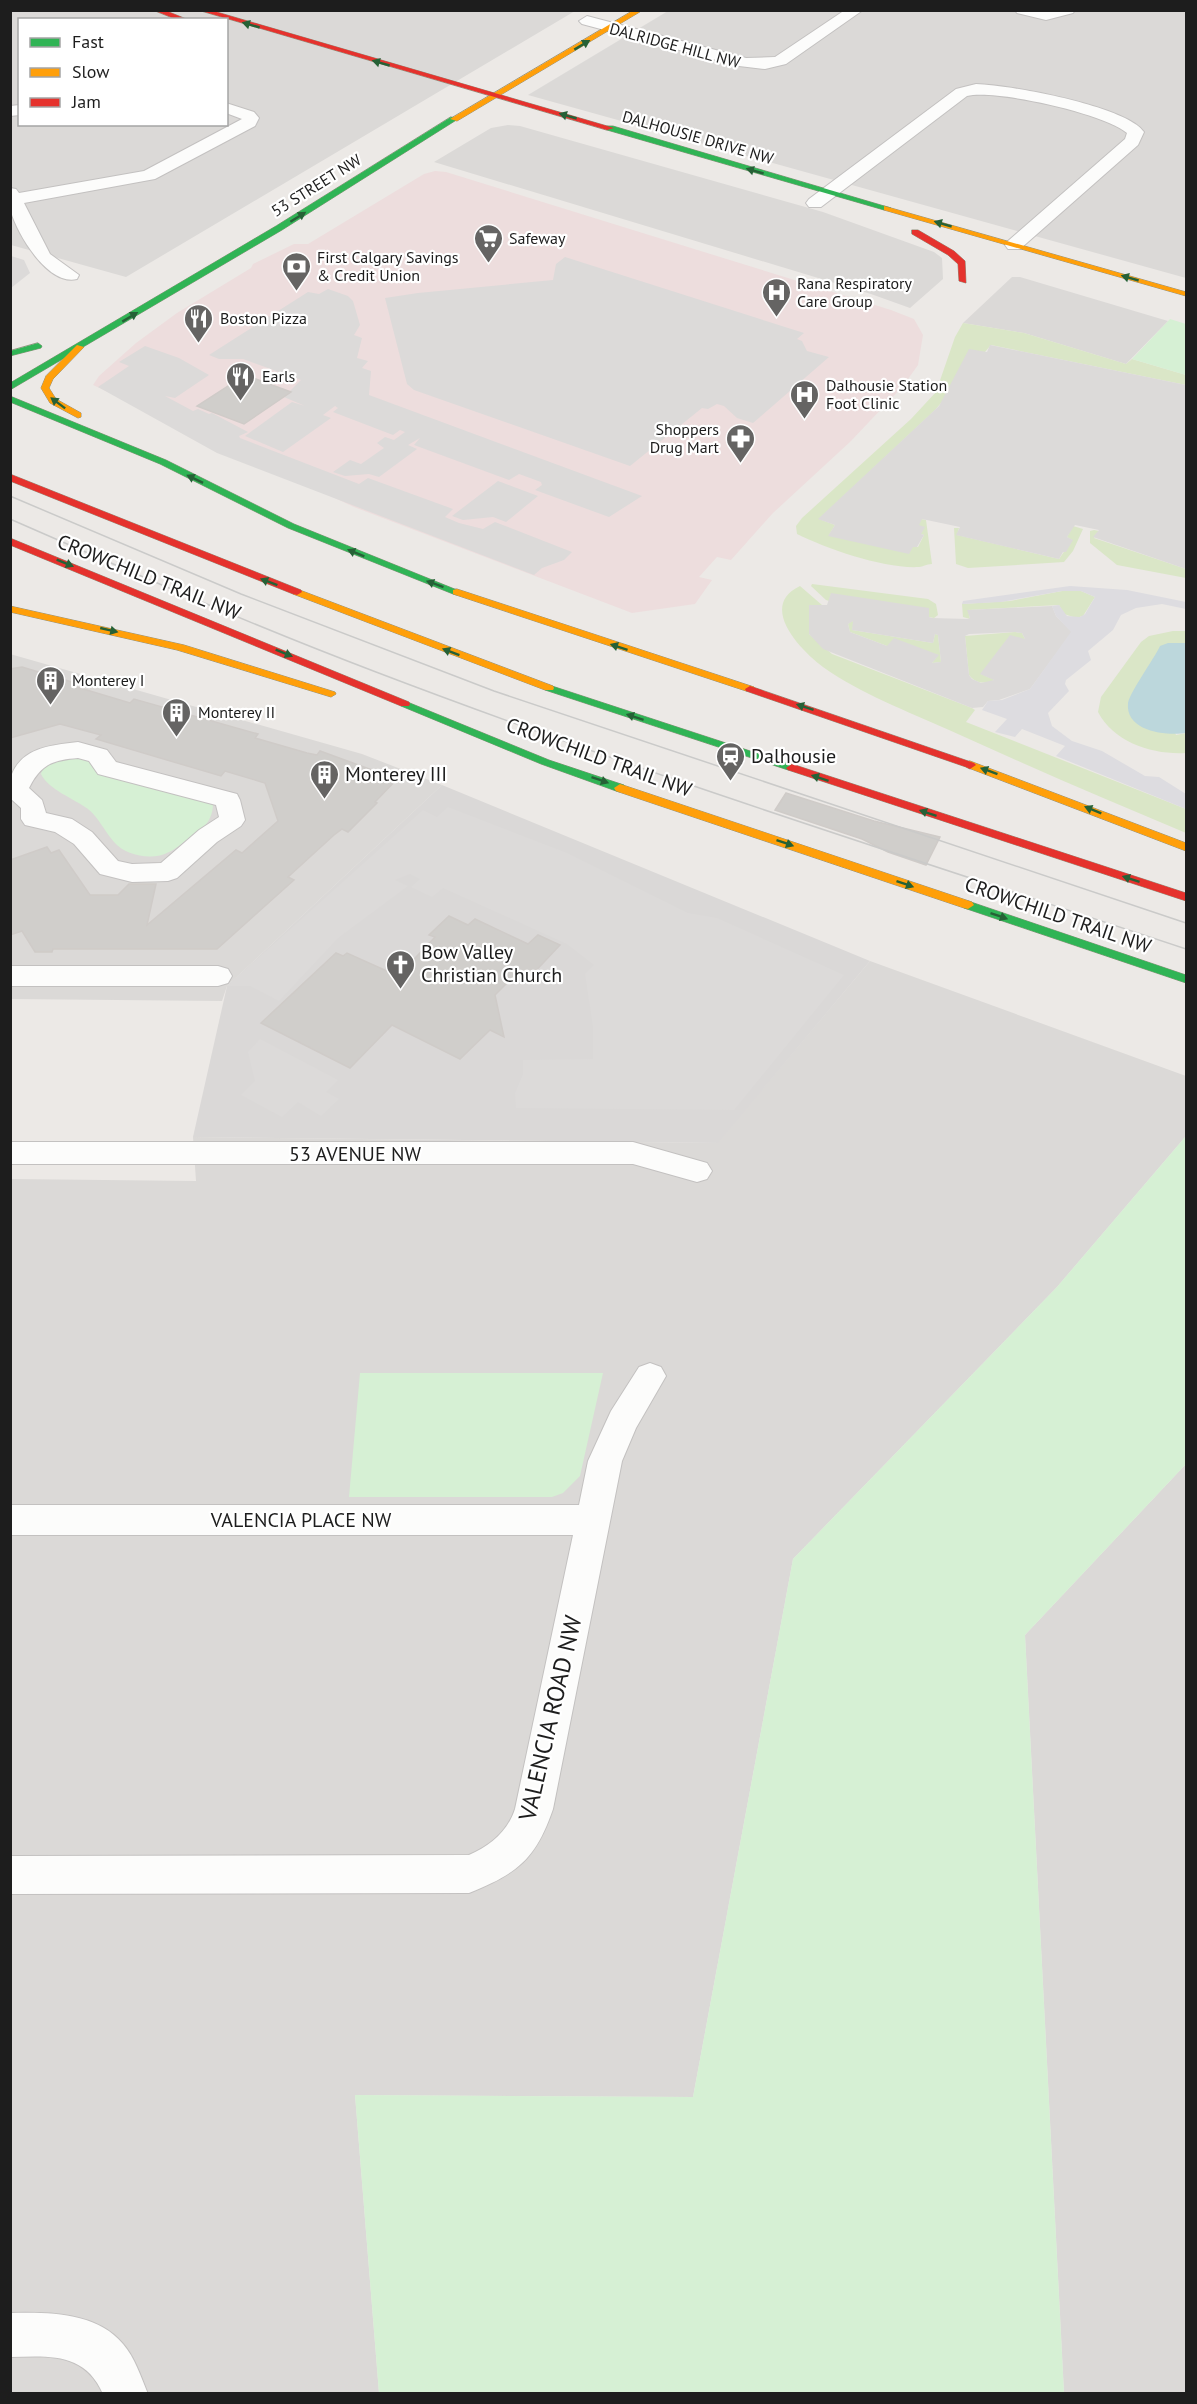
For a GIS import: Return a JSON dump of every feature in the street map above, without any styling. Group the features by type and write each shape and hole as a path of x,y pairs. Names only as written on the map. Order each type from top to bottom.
{"main road":[{"path":"156,10 180,18"},
{"name":"DALHOUSIE DRIVE NW","path":"201,10 495,95 819,200 1014,245 1186,294"},
{"path":"582,24 605,10"},
{"name":"53 STREET NW","path":"10,387 279,228 417,141 640,10"},
{"path":"228,33 261,42"},
{"path":"437,79 474,74"},
{"path":"488,81 454,100 493,111"},
{"path":"417,141 458,132"},
{"path":"959,245 909,230 962,263 963,281"},
{"path":"10,354 44,343 10,363"},
{"path":"80,347 49,378 45,388 53,401 150,448 163,462"},
{"path":"10,399 163,462 291,526 411,575 486,603 856,724 1044,791 1186,847"},
{"name":"CROWCHILD TRAIL NW","path":"10,477 217,562 530,682 1186,897"},
{"name":"CROWCHILD TRAIL NW","path":"10,540 545,762 1186,979"},
{"path":"10,609 180,647 340,697"},
{"path":"385,711 545,762"}],"street":[{"name":"DALRIDGE HILL NW","path":"582,24 611,28 744,63 767,64 785,58 856,10"},
{"path":"1022,10 1046,15 1068,10"},
{"path":"819,200 970,88 1000,88 1118,120 1133,128 1136,132 1132,141 1014,245"},
{"path":"70,275 43,257 12,198 149,176 249,122 248,115 228,109"},
{"path":"10,831 34,819 63,825 83,838 109,868 132,873 168,872 208,836 232,820 228,800 107,768 98,755 78,750 46,753 26,768 16,789 33,806 34,819"},
{"path":"10,976 218,976"},
{"name":"53 AVENUE NW","path":"10,1153 633,1153 697,1171"},
{"name":"VALENCIA ROAD NW","path":"10,1875 450,1875 469,1874 486,1868 509,1855 530,1824 605,1461 623,1421 650,1376"},
{"name":"VALENCIA PLACE NW","path":"10,1520 592,1520"},
{"path":"10,2335 63,2334 84,2342 101,2352 119,2373 126,2394"}],"shaded area":[{"path":"10,11 575,11 126,277 11,245"},
{"path":"668,11 1186,11 1186,278 528,95"},
{"path":"508,125 520,126 823,212 934,252 942,258 943,279 910,308 871,294 434,162 491,128"},
{"path":"435,171 446,172 914,319 923,335 918,365 903,386 851,441 773,513 731,560 717,557 699,577 712,580 695,604 632,613 354,507 93,385 99,376 136,343 177,313 251,268 253,264 294,244 308,244 424,174"},
{"path":"11,256 24,260 30,273 11,288"},
{"path":"565,257 804,333 797,339 802,341 807,351 829,357 753,423 737,418 724,406 717,404 708,409 702,408 630,466 414,390 407,384 385,298 553,280 556,264"},
{"path":"1012,277 1020,277 1168,321 1126,364 1024,333 963,323"},
{"path":"328,289 348,296 353,301 360,325 354,335 362,338 357,358 368,361 362,368 371,371 369,395 642,496 609,517 535,490 542,485 541,482 519,474 509,480 414,445 420,438 408,445 417,449 379,477 369,474 345,476 333,472 350,460 361,464 384,448 377,443 385,437 394,440 405,432 400,430 393,435 333,412 338,408 335,406 323,415 331,418 283,452 245,436 292,402 305,406 284,397 301,380 243,359 219,359 209,355 308,292 319,294"},
{"path":"990,345 1186,385 1186,569 1093,537 1099,530 1075,525 1067,537 1073,540 1059,559 956,535 960,527 922,519 919,525 925,527 921,534 924,535 917,547 913,547 909,554 828,536 835,525 818,519 939,406 969,349 987,352"},
{"path":"145,346 179,358 209,375 175,398 165,396 193,411 198,409 212,413 248,432 239,436 240,438 359,484 368,478 453,509 445,517 459,523 483,529 495,522 572,552 564,560 542,568 534,575 217,453 98,387 129,366 119,362"},
{"path":"498,481 538,496 506,522 493,517 463,520 452,516"},
{"path":"1070,586 1127,590 1186,602 1186,609 1162,604 1136,608 1121,615 1113,630 1088,651 1091,660 1066,680 1065,684 1069,691 1048,713 1052,726 1072,741 1102,751 1145,776 1159,777 1186,794 1186,809 1056,756 1065,746 1022,729 1015,737 995,732 1007,719 982,710 988,701 1002,700 1030,689 1071,632 1056,616 1052,606 1059,605 1067,616 1080,617 1085,614 1095,597 1081,591 1062,591 1001,602 962,604 963,601"},
{"path":"831,593 929,608 929,617 932,618 968,619 970,618 967,610 1052,606 1056,616 1072,632 1030,689 999,700 988,701 983,707 972,708 823,649 809,634 809,605 827,605","holes":["853,621 852,630 933,643 935,634 938,635 941,662 932,663 939,655 894,638 887,646 850,632 848,624","1022,633 1025,639 1010,635 980,674 994,680 981,683 972,679 969,675 965,636"]},
{"path":"10,654 362,754 442,785 227,986 222,1001 11,999"},
{"path":"442,785 870,961 718,1143 193,1137 227,986"},
{"path":"448,807 567,853 688,913 717,918 844,975 734,1110 516,1108 515,1093 523,1074 523,1060 593,1059 593,1027 585,974 594,965 567,944 443,888 432,897 411,887 420,879 410,874 395,880 408,886 338,938 279,1001 250,986 227,986 423,810 437,817"},
{"path":"870,961 1186,1076 1186,1136 1057,1287 793,1559 693,2097 355,2095 379,2393 11,2394 11,1179 196,1181 193,1137 717,1143"},
{"path":"260,1039 338,1080 326,1092 339,1099 321,1116 298,1102 282,1117 241,1095 255,1081 248,1052"},
{"path":"1186,1464 1186,2393 1064,2393 1025,1635"}],"green space":[{"path":"1170,319 1186,324 1186,375 1132,359"},
{"path":"963,323 1024,333 1126,364 1132,359 1186,375 1186,385 991,345 935,410 819,519 835,525 829,535 918,547 924,535 921,534 918,525 921,519 926,520 932,564 920,567 890,565 840,552 797,534 796,526 802,518 911,419 936,392 955,337"},
{"path":"1073,526 1083,529 1073,551 1064,562 968,568 956,564 954,528 959,528 957,535 1059,559 1072,540 1067,537"},
{"path":"1090,531 1099,531 1094,538 1186,569 1186,578 1117,565 1090,543"},
{"path":"812,584 928,599 936,604 938,615 934,618 929,617 929,609 831,594 829,601 811,586"},
{"path":"800,586 822,605 809,605 809,634 832,654 972,708 975,710 966,722 1186,809 1186,833 901,709 838,677 804,650 787,628 783,616 783,605 788,595"},
{"path":"1062,591 1081,591 1095,597 1083,616 1076,618 1064,614 1059,605 968,610 970,619 963,617 962,604 1010,601"},
{"path":"854,622 852,630 933,643 935,634 938,635 941,662 932,663 938,655 887,646 850,632 848,624"},
{"path":"1186,631 1186,643 1171,644 1161,648 1148,670 1176,735 1186,733 1186,753 1161,752 1136,745 1114,732 1098,712 1101,697 1141,642 1149,636"},
{"path":"1022,633 1025,639 981,674 995,680 981,682 969,675 965,636"},
{"path":"68,752 213,803 209,820 194,835 163,855 140,856 125,851 114,842 88,809 55,789 41,774 43,766"},
{"path":"1186,1136 1186,1464 1025,1635 1064,2393 379,2393 355,2095 693,2097 793,1559 1057,1287"},
{"path":"360,1373 603,1373 580,1476 563,1493 552,1497 349,1497"}],"water":[{"path":"1168,643 1186,643 1186,733 1169,734 1149,730 1140,726 1129,713 1128,703 1133,691 1160,646"}],"building":[{"name":"Earls","path":"245,375 291,392 244,424 197,406"},
{"path":"22,667 75,683 73,686 130,703 134,699 258,734 255,738 307,753 317,755 320,751 397,779 348,832 342,829 334,835 288,877 294,880 217,949 53,949 52,952 35,952 22,931 10,935 10,860 47,847 51,853 59,850 90,895 118,895 129,884 156,884 147,925 236,850 242,853 278,821 265,783 225,771 221,776 96,739 101,735 60,724 10,738 10,669"},
{"name":"Dalhousie","path":"786,793 874,821 940,837 926,865 888,852 862,839 775,810"},
{"name":"Bow Valley Christian Church","path":"449,916 468,925 475,919 528,944 538,935 560,945 528,979 508,982 495,995 504,1037 490,1030 460,1059 392,1025 350,1068 261,1023 336,953 343,956 347,953 398,976 435,937 429,935"}],"tram line":[{"path":"10,496 241,594 494,691 1186,923"},
{"path":"10,519 284,636 577,746 1186,949"}],"traffic: fast":[{"path":"10,387 279,228 454,119"},
{"path":"610,128 887,208"},
{"path":"10,354 38,346"},
{"path":"10,399 163,462 291,526 457,592"},
{"path":"549,688 792,768"},
{"path":"405,704 545,762 620,788"},
{"path":"968,905 1186,979"}],"traffic: slow":[{"path":"454,119 640,10"},
{"path":"887,208 1186,294"},
{"path":"78,415 53,401 45,388 49,378 80,347"},
{"path":"297,592 549,688"},
{"path":"457,592 750,689"},
{"path":"10,609 180,647 331,694"},
{"path":"970,765 1186,847"},
{"path":"620,788 968,905"}],"traffic: jam":[{"path":"156,10 180,18"},
{"path":"201,10 610,128"},
{"path":"915,232 951,253 962,263 963,281"},
{"path":"10,477 297,592"},
{"path":"10,541 405,704"},
{"path":"750,689 970,765"},
{"path":"792,768 1186,897"}],"place":[{"name":"Safeway","path":"488,264"},
{"name":"First Calgary Savings & Credit Union","path":"296,292"},
{"name":"Rana Respiratory Care Group","path":"776,318"},
{"name":"Boston Pizza","path":"199,344"},
{"name":"Earls","path":"241,402"},
{"name":"Dalhousie Station Foot Clinic","path":"805,420"},
{"name":"Shoppers Drug Mart","path":"740,464"},
{"name":"Monterey I","path":"51,706"},
{"name":"Monterey II","path":"177,738"},
{"name":"Dalhousie","path":"730,782"},
{"name":"Monterey III","path":"324,800"},
{"name":"Bow Valley Christian Church","path":"400,990"}]}
